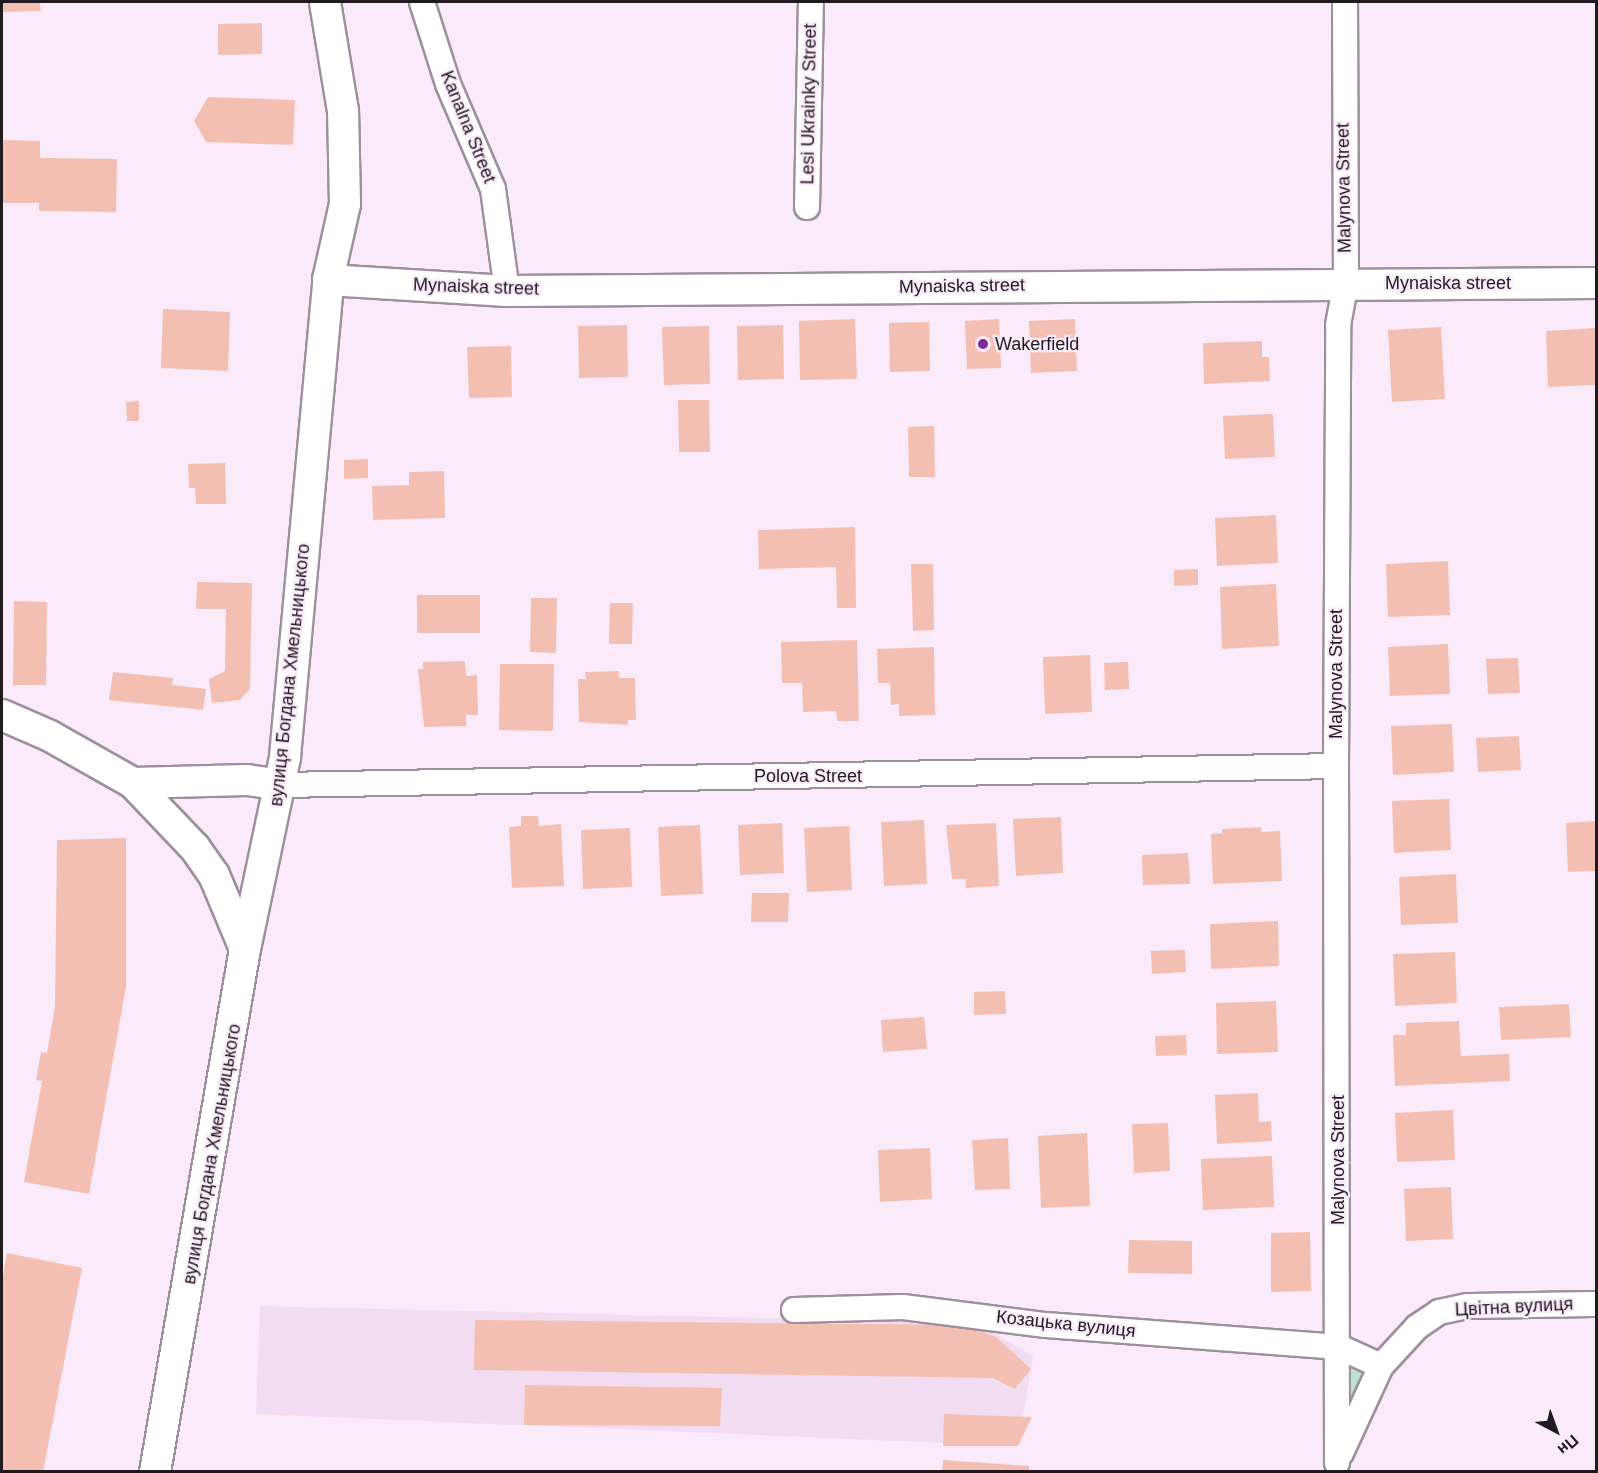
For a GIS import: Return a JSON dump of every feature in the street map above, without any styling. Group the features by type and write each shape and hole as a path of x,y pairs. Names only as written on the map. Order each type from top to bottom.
{"street":[{"name":"вулиця Богдана Хмельницького","path":"155,1472 245,949 281,785 328,280 340,238 347,159 325,2"},
{"name":"Kanalna Street","path":"422,2 448,84 494,189 507,291"},
{"name":"Lesi Ukrainky Street","path":"807,207 811,2"},
{"name":"Malynova Street","path":"1335,1467 1339,1347 1336,766 1338,325 1346,282 1345,2"},
{"name":"Mynaiska street","path":"328,280 507,291 1346,282 1596,283"},
{"path":"2,716 50,736 133,783 208,866 245,949"},
{"name":"Polova Street","path":"281,785 1336,766"},
{"path":"133,783 247,780 281,785"},
{"name":"Цвітна вулиця","path":"1335,1467 1381,1366 1417,1327 1439,1312 1467,1306 1596,1304"},
{"name":"Козацька вулиця","path":"794,1310 903,1307 1046,1325 1339,1347"},
{"path":"1339,1347 1381,1366"}],"shaded area":[{"path":"260,1306 976,1323 1033,1356 1018,1446 256,1414"}],"green space":[{"path":"1346,1366 1365,1371 1349,1410"}],"building":[{"path":"2,2 40,2 41,11 2,12"},
{"path":"262,23 262,54 218,55 218,24"},
{"path":"208,97 295,100 293,145 206,142 194,121"},
{"path":"2,140 40,141 40,158 117,159 116,212 39,211 39,203 2,203"},
{"path":"163,309 230,312 228,371 161,368"},
{"path":"855,319 857,379 800,380 799,321"},
{"name":"Wakerfield","path":"999,319 1001,368 967,369 965,321"},
{"path":"1075,319 1077,371 1031,373 1029,321"},
{"path":"929,322 930,371 890,372 889,323"},
{"path":"627,325 628,377 579,378 578,326"},
{"path":"783,325 784,379 738,380 737,326"},
{"path":"709,326 710,384 664,385 662,327"},
{"path":"1441,327 1445,399 1392,402 1388,330"},
{"path":"1596,328 1596,385 1548,387 1546,331"},
{"path":"1262,341 1262,357 1269,357 1270,381 1204,384 1203,343"},
{"path":"511,346 512,397 469,398 467,347"},
{"path":"678,400 709,400 710,452 679,452"},
{"path":"139,401 139,421 127,421 126,402"},
{"path":"1273,414 1275,457 1225,459 1223,416"},
{"path":"934,426 935,477 909,477 908,427"},
{"path":"368,459 368,478 344,479 344,460"},
{"path":"225,463 226,504 196,504 195,488 189,488 188,464"},
{"path":"444,471 445,518 373,520 372,486 409,485 409,472"},
{"path":"1276,515 1278,563 1217,566 1215,518"},
{"path":"855,527 856,608 837,608 836,567 759,569 758,530"},
{"path":"1448,561 1450,615 1388,617 1386,564"},
{"path":"911,564 933,564 934,630 913,631"},
{"path":"1198,569 1198,585 1174,586 1174,570"},
{"path":"197,582 252,583 250,689 240,700 212,703 209,679 225,671 226,609 196,609"},
{"path":"1276,584 1279,646 1222,649 1220,587"},
{"path":"417,595 480,595 480,633 417,633"},
{"path":"531,598 557,598 556,653 530,652"},
{"path":"14,601 47,602 46,685 13,685"},
{"path":"610,603 633,603 632,644 609,644"},
{"path":"857,640 859,721 837,721 836,711 803,712 802,683 782,683 781,642"},
{"path":"1448,644 1450,694 1390,696 1388,647"},
{"path":"934,647 935,715 899,716 899,704 891,705 890,683 878,683 877,649"},
{"path":"1090,655 1092,712 1045,714 1043,657"},
{"path":"1518,658 1520,693 1488,694 1486,659"},
{"path":"465,661 466,676 477,675 478,715 466,715 466,726 424,727 418,669 423,669 423,662"},
{"path":"1128,662 1129,689 1105,690 1104,663"},
{"path":"500,664 554,664 553,731 499,730"},
{"path":"619,671 619,678 635,678 636,720 628,720 628,725 579,722 578,679 586,679 585,672"},
{"path":"113,672 173,678 172,685 206,689 203,710 109,700"},
{"path":"1452,724 1454,772 1393,775 1391,726"},
{"path":"1519,736 1521,770 1478,772 1476,738"},
{"path":"1449,799 1451,850 1394,853 1392,801"},
{"path":"521,816 538,816 539,826 561,824 564,886 512,888 509,827 521,826"},
{"path":"1061,817 1063,873 1016,876 1013,819"},
{"path":"924,820 927,884 884,886 881,822"},
{"path":"1596,821 1596,871 1568,872 1566,823"},
{"path":"782,823 784,873 740,875 738,825"},
{"path":"996,823 999,886 966,888 966,879 952,879 946,825"},
{"path":"700,825 703,894 661,896 658,827"},
{"path":"849,826 852,890 807,892 804,828"},
{"path":"1261,827 1261,832 1280,831 1282,881 1213,884 1211,834 1222,833 1222,829"},
{"path":"630,828 632,887 583,889 581,830"},
{"path":"126,838 126,987 89,1194 24,1182 42,1081 36,1080 41,1052 47,1053 55,1007 57,840"},
{"path":"1188,853 1190,884 1143,885 1142,855"},
{"path":"1456,874 1458,923 1401,925 1399,877"},
{"path":"752,893 789,893 788,922 751,922"},
{"path":"1278,921 1279,966 1211,969 1210,924"},
{"path":"1185,950 1186,972 1152,974 1151,951"},
{"path":"1455,952 1457,1003 1395,1006 1393,954"},
{"path":"1005,991 1006,1014 974,1015 974,992"},
{"path":"1276,1001 1278,1052 1217,1054 1216,1003"},
{"path":"1569,1004 1571,1037 1501,1040 1499,1007"},
{"path":"924,1017 927,1049 883,1052 881,1020"},
{"path":"1459,1021 1461,1056 1509,1054 1510,1081 1395,1086 1393,1035 1406,1035 1406,1023"},
{"path":"1186,1035 1187,1055 1156,1056 1155,1036"},
{"path":"1258,1093 1259,1122 1271,1121 1272,1141 1217,1144 1215,1095"},
{"path":"1453,1110 1455,1160 1397,1162 1395,1113"},
{"path":"1168,1123 1170,1171 1134,1173 1132,1124"},
{"path":"1087,1133 1090,1206 1041,1208 1038,1136"},
{"path":"1008,1138 1010,1189 975,1190 972,1140"},
{"path":"930,1148 932,1199 880,1202 878,1150"},
{"path":"1272,1156 1274,1207 1203,1210 1201,1159"},
{"path":"1451,1187 1453,1239 1406,1241 1404,1189"},
{"path":"1310,1232 1311,1291 1271,1292 1271,1233"},
{"path":"1129,1240 1192,1241 1192,1274 1128,1273"},
{"path":"7,1253 82,1268 43,1472 2,1472 2,1282"},
{"path":"475,1320 965,1325 996,1337 1031,1369 1015,1389 993,1378 474,1370"},
{"path":"525,1385 722,1388 720,1426 524,1425"},
{"path":"944,1414 1032,1417 1018,1446 943,1446"},
{"path":"943,1460 1029,1466 1029,1472 942,1472"}],"place":[{"name":"Wakerfield","path":"983,344"}]}
